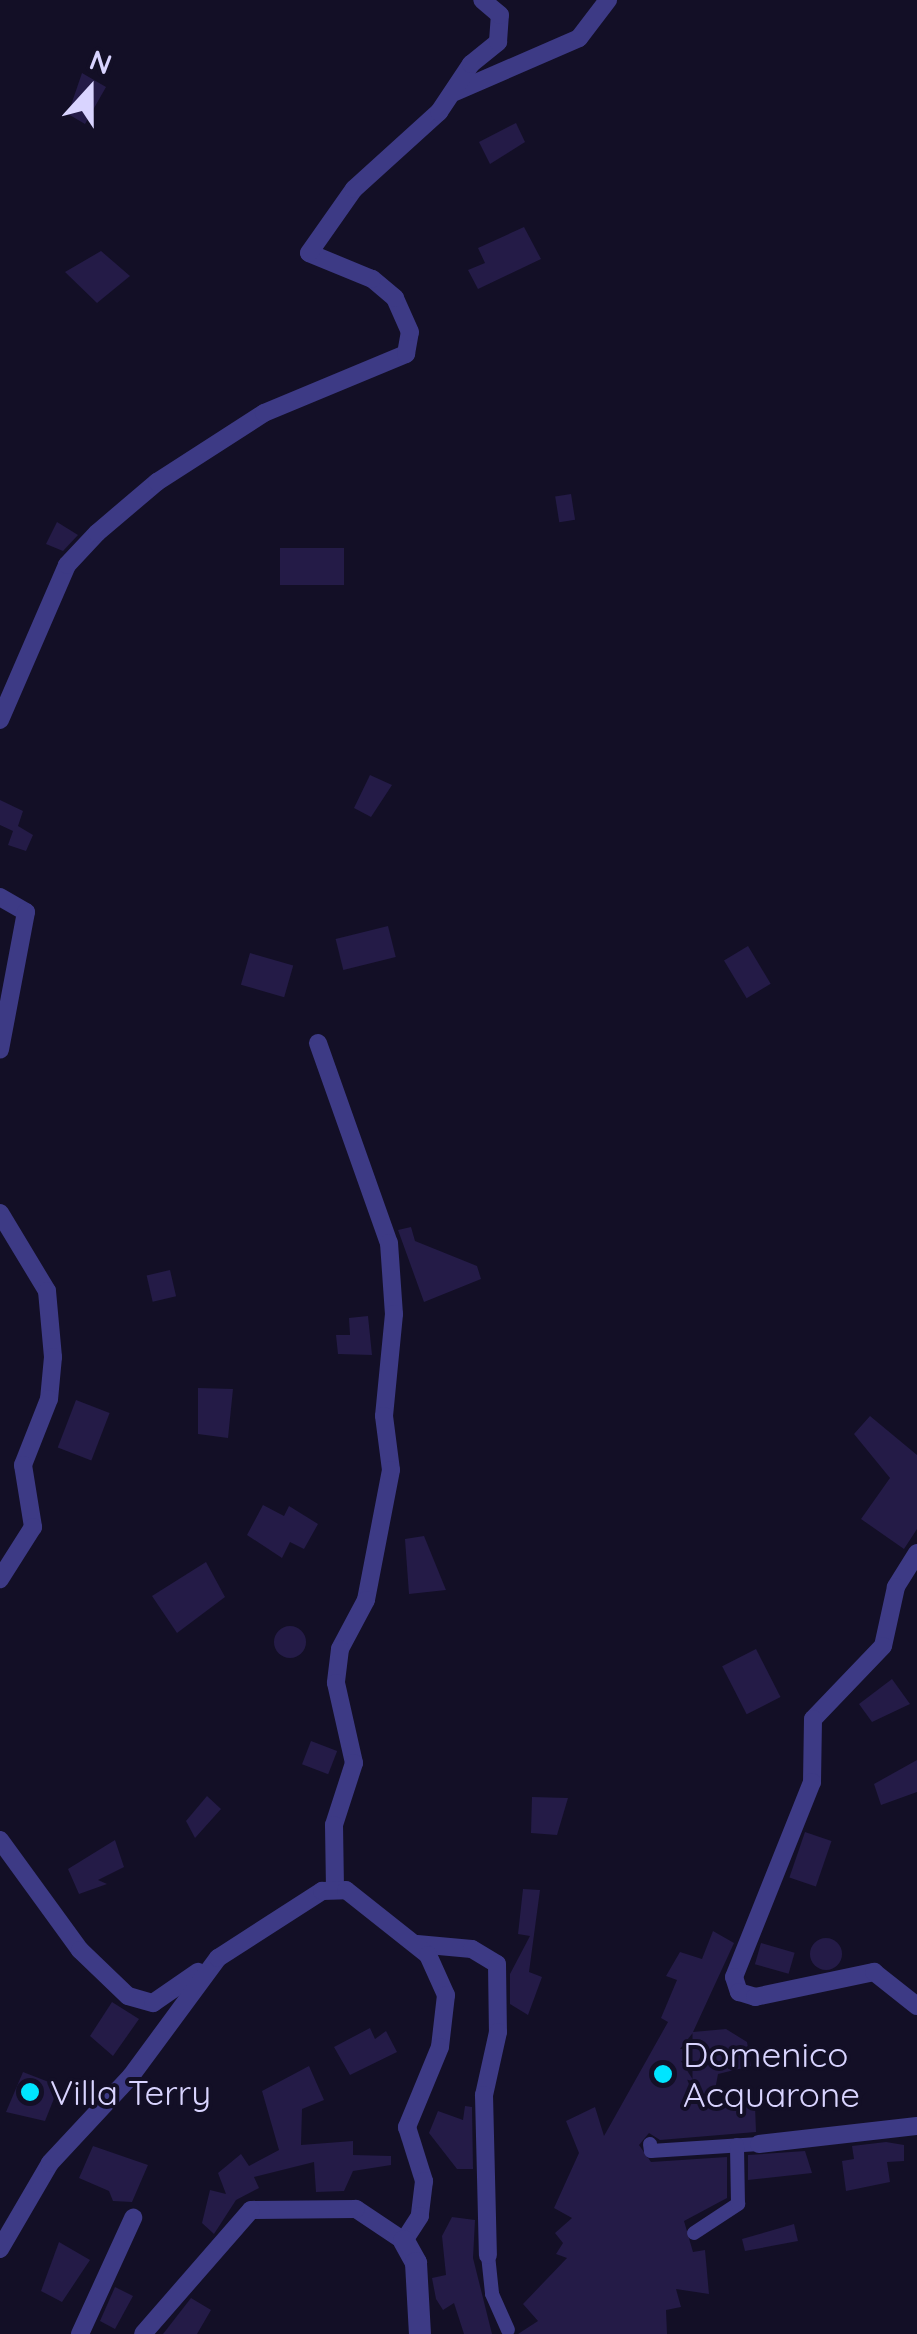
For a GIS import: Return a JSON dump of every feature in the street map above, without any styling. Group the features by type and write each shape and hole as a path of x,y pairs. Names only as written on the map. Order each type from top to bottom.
{"street":[{"path":"0,720 67,565 97,533 157,482 264,413 406,354 410,332 396,298 372,278 309,253 354,188 456,92 502,36 500,15 482,0"},
{"path":"456,92 579,38 608,0"},
{"path":"0,897 26,912 0,1050"},
{"path":"318,1043 388,1243 394,1314 384,1416 390,1470 366,1600 340,1649 336,1683 354,1763 334,1825 335,1887"},
{"path":"0,1213 46,1291 54,1357 48,1399 23,1465 34,1527 0,1579"},
{"path":"917,1554 896,1587 883,1646 814,1718 812,1782 735,1968 739,1992 754,1998 874,1972 917,2006"},
{"path":"0,1840 80,1950 128,1996 153,2004 218,1958 335,1887"},
{"path":"335,1887 417,1944 440,1980 446,2014 407,2126 425,2198 404,2241"},
{"path":"417,1944 472,1949 497,1964 498,2032 484,2095 488,2255 492,2294 508,2330"},
{"path":"0,2249 50,2163 132,2076 218,1958"},
{"path":"650,2148 760,2144 917,2126"},
{"path":"694,2232 738,2204 737,2145"},
{"path":"143,2334 251,2210 356,2209 404,2241 416,2262 420,2334"},
{"path":"80,2334 133,2218"}],"building":[{"path":"82,73 106,87 85,124 68,114"},
{"path":"516,123 525,142 490,164 479,142"},
{"path":"524,227 541,259 478,289 468,270 485,263 478,248"},
{"path":"101,251 130,276 97,303 65,272"},
{"path":"571,494 575,520 559,522 555,497"},
{"path":"57,522 78,535 63,551 46,544"},
{"path":"280,548 344,548 344,585 280,585"},
{"path":"370,775 392,785 371,817 354,808"},
{"path":"0,800 23,811 18,826 33,835 26,851 8,845 13,831 0,825"},
{"path":"388,926 396,957 343,970 336,939"},
{"path":"748,946 771,984 747,998 724,960"},
{"path":"250,953 293,965 284,997 241,985"},
{"path":"411,1227 415,1241 477,1266 481,1279 424,1302 398,1230"},
{"path":"170,1270 176,1296 153,1302 147,1275"},
{"path":"368,1316 372,1355 338,1354 336,1335 350,1335 349,1318"},
{"path":"198,1388 233,1389 228,1438 198,1434"},
{"path":"76,1400 110,1413 91,1461 58,1448"},
{"path":"870,1416 917,1455 917,1529 904,1549 861,1519 890,1478 854,1434"},
{"path":"263,1505 284,1516 289,1506 318,1524 304,1549 290,1542 282,1558 247,1535"},
{"path":"424,1536 446,1590 409,1594 405,1539"},
{"path":"206,1562 225,1597 177,1633 152,1596"},
{"path":"290,1626 301,1631 306,1642 301,1653 290,1658 279,1653 274,1642 279,1631"},
{"path":"756,1649 781,1697 747,1714 722,1666"},
{"path":"892,1679 910,1704 872,1722 859,1704"},
{"path":"311,1741 337,1751 328,1774 302,1764"},
{"path":"917,1760 917,1792 881,1805 874,1784"},
{"path":"207,1796 221,1809 195,1838 186,1821"},
{"path":"532,1797 568,1798 557,1835 531,1833"},
{"path":"805,1832 831,1841 816,1887 789,1877"},
{"path":"115,1840 124,1867 98,1880 107,1884 79,1894 68,1869"},
{"path":"523,1889 540,1890 529,1972 542,1977 528,2015 510,2004 510,1974 530,1936 518,1934"},
{"path":"713,1931 734,1943 693,2032 726,2029 747,2042 751,2066 718,2074 712,2106 755,2105 756,2132 660,2140 649,2133 639,2145 651,2162 727,2157 727,2198 684,2221 693,2252 705,2250 709,2294 676,2289 681,2307 666,2310 667,2334 518,2334 538,2321 523,2304 567,2258 556,2254 563,2243 555,2233 572,2218 554,2208 579,2153 566,2121 595,2107 604,2136 668,2022 661,2018 677,1980 666,1976 680,1952 702,1959"},
{"path":"826,1938 837,1943 842,1954 837,1965 826,1970 815,1965 810,1954 815,1943"},
{"path":"761,1943 795,1953 789,1974 755,1964"},
{"path":"112,2002 139,2019 113,2056 90,2036"},
{"path":"370,2028 375,2039 386,2031 397,2052 350,2075 334,2047"},
{"path":"309,2066 324,2100 302,2109 301,2145 353,2141 353,2155 391,2156 391,2165 353,2171 344,2191 316,2192 314,2162 254,2177 259,2188 236,2200 214,2234 202,2223 210,2190 226,2194 218,2173 241,2154 249,2166 279,2150 262,2091"},
{"name":"Villa Terry","path":"23,2072 59,2086 45,2121 6,2112"},
{"path":"465,2106 472,2107 473,2169 457,2169 429,2133 438,2111 463,2120"},
{"path":"886,2142 904,2145 904,2161 887,2162 890,2182 846,2191 842,2161 854,2159 852,2146"},
{"path":"93,2146 148,2165 132,2202 113,2201 109,2191 79,2178"},
{"path":"805,2151 812,2173 748,2180 748,2155"},
{"path":"452,2217 475,2220 473,2258 492,2334 464,2334 454,2303 443,2310 436,2299 432,2278 446,2275 442,2236"},
{"path":"794,2224 798,2241 745,2251 742,2239"},
{"path":"59,2242 90,2260 62,2302 41,2291"},
{"path":"115,2287 133,2296 115,2329 100,2321"},
{"path":"191,2298 211,2310 197,2334 163,2334"}],"place":[{"name":"Domenico Acquarone","path":"663,2074"},
{"name":"Villa Terry","path":"30,2092"}]}
